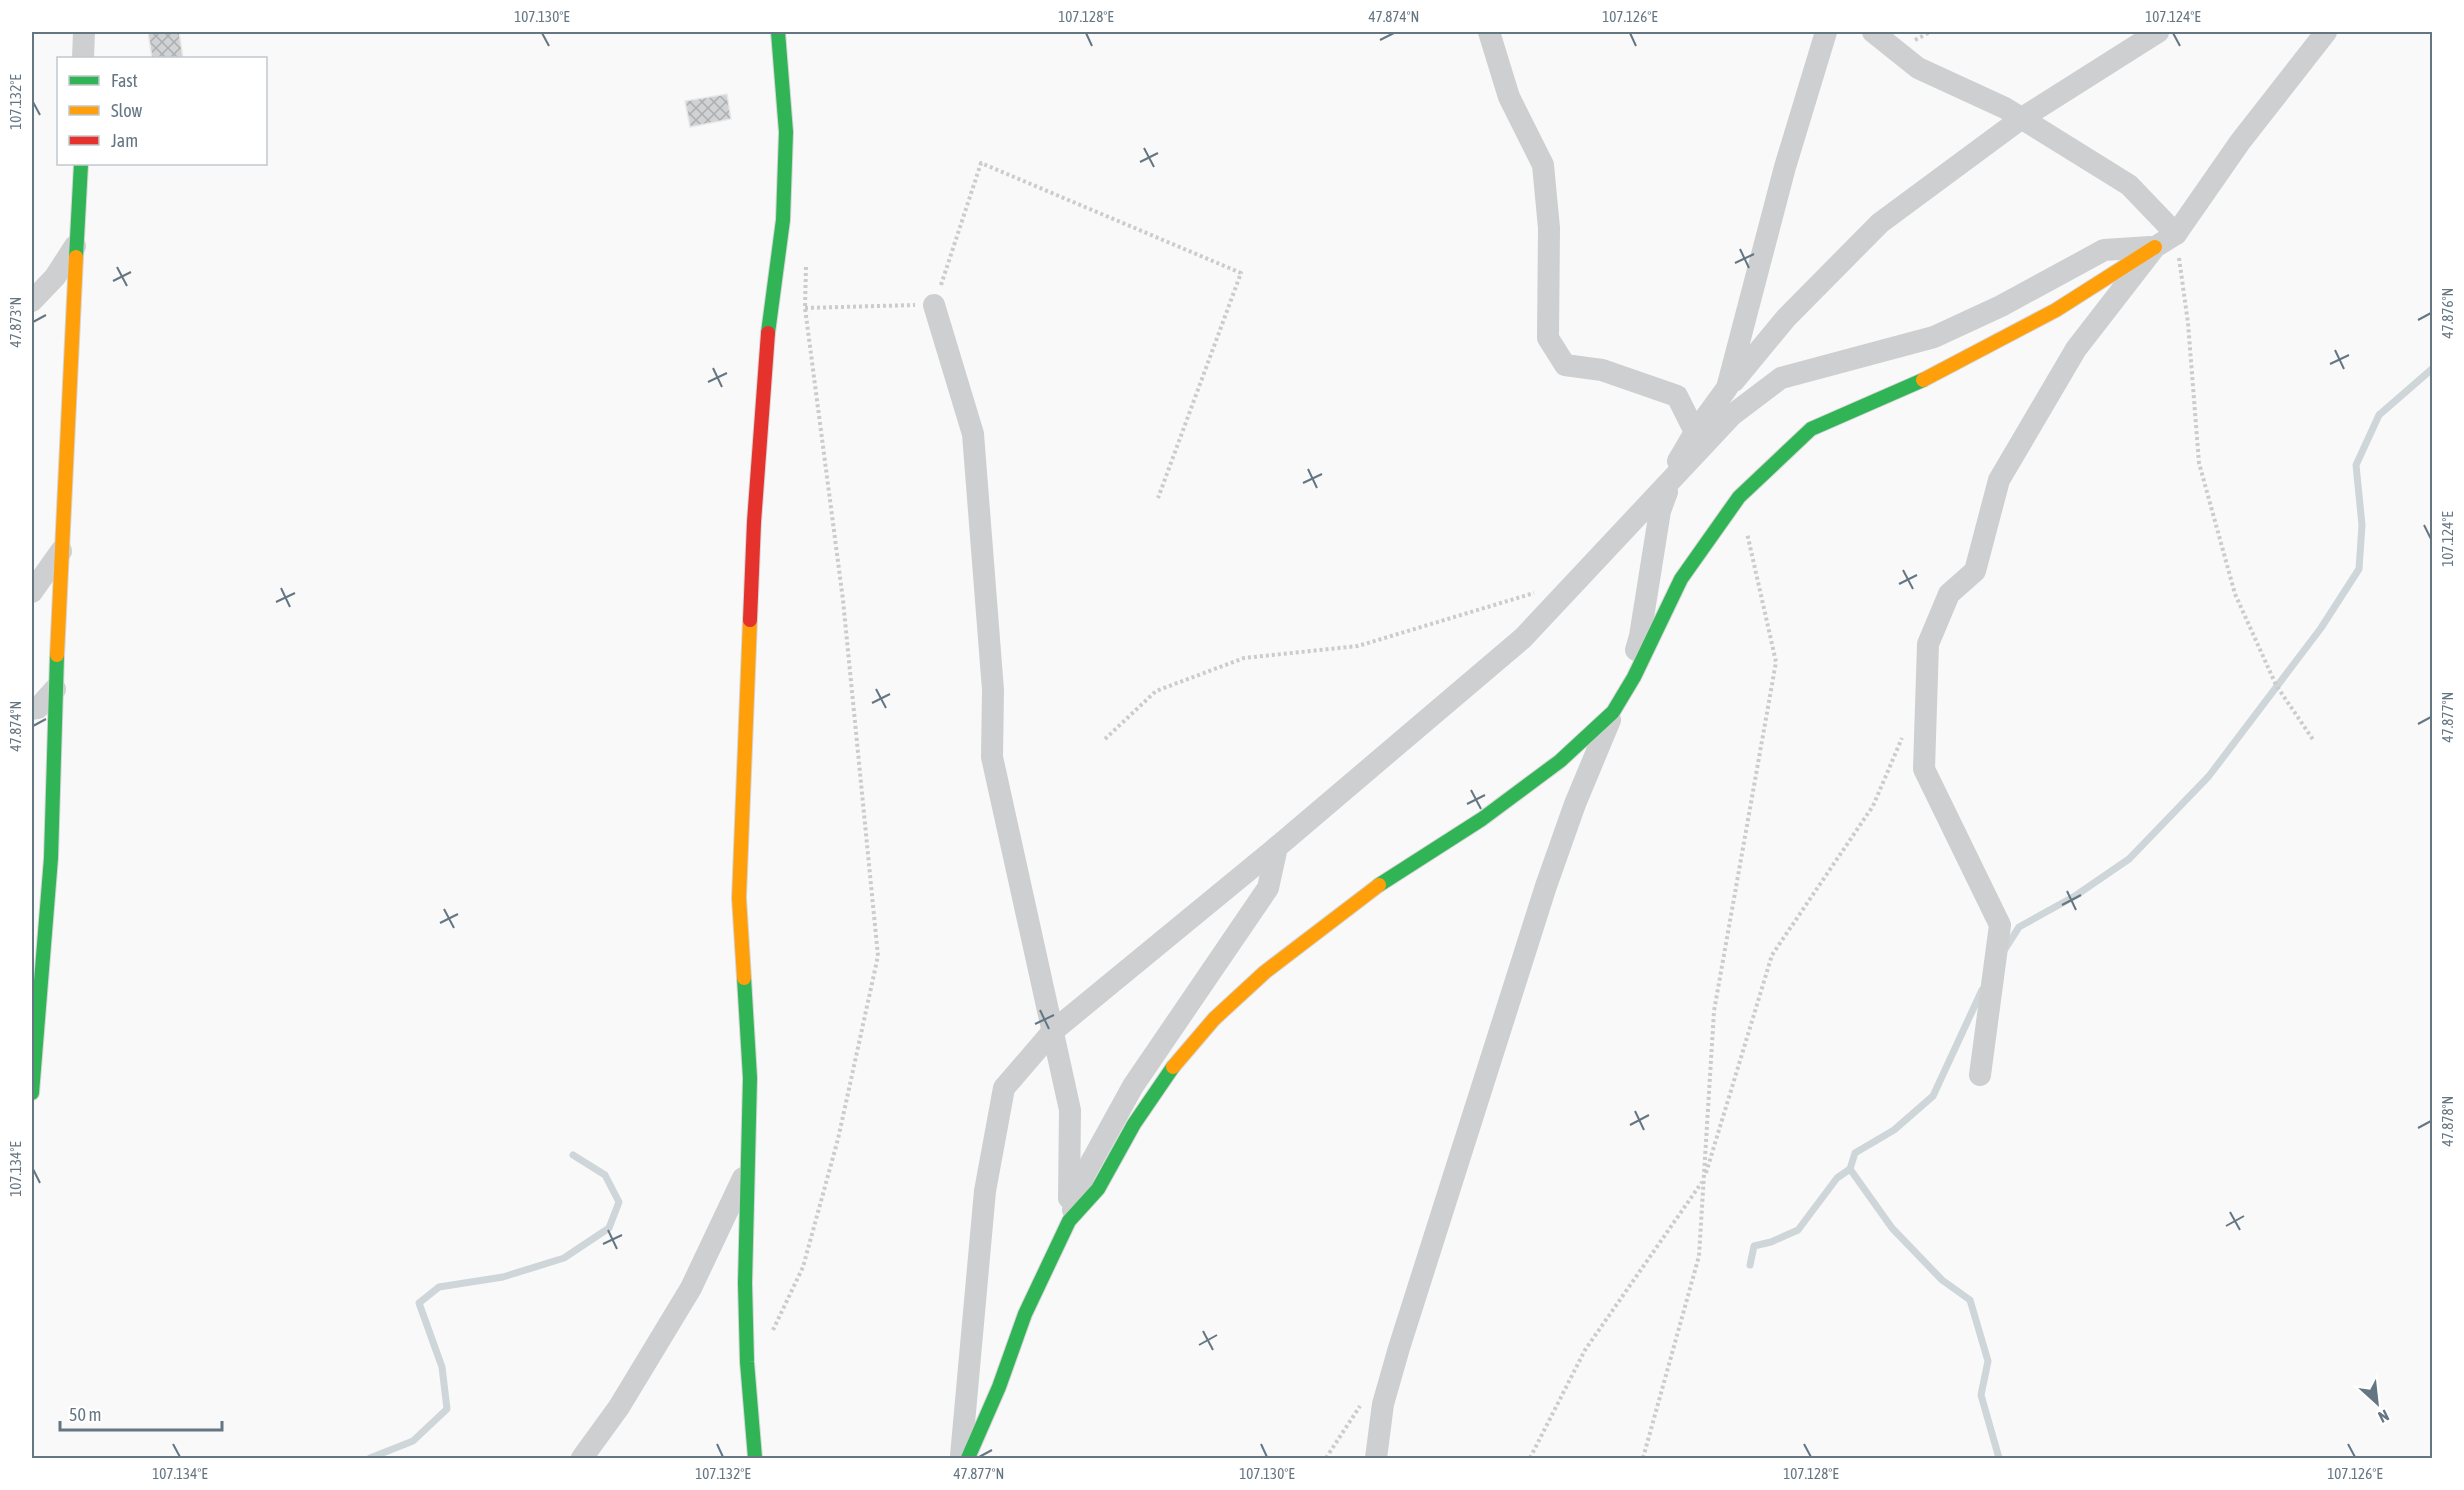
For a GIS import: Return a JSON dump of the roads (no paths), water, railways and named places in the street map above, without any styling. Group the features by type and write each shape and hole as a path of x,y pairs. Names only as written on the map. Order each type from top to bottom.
{"street":[{"path":"83,57 84,32"},
{"path":"755,1458 747,1362 746,1172 750,1078 739,898 753,522 766,343 783,220 786,132 778,32"},
{"path":"1489,32 1509,97 1543,165 1549,228 1548,338 1565,365 1602,370 1677,396 1695,432"},
{"path":"1727,388 1780,186 1826,32"},
{"path":"1873,32 1918,68 2022,118 2129,185 2176,234"},
{"path":"1376,1458 1383,1404 1399,1348 1513,985 1575,804 1613,712 1640,636 1660,511 1680,455 1727,388 1786,318 1880,222 2022,118 2158,32"},
{"path":"1069,1221 1098,1190 1134,1124 1168,1073 1214,1019 1265,972 1387,879 1482,819 1560,761 1613,712 1634,677 1681,579 1738,497 1811,429 1945,370 2018,328 2056,310 2176,234 2240,142 2326,32"},
{"path":"32,1093 51,858 55,689 81,165"},
{"path":"32,301 55,277 78,240"},
{"path":"961,1458 986,1191 1004,1088 1053,1031 1277,847 1523,638 1732,416 1781,378 1934,337 2001,306 2103,250 2155,247"},
{"path":"1980,1076 2000,925 1924,769 1928,644 1949,594 1975,571 1999,480 2076,349 2155,247"},
{"path":"934,305 973,434 993,690 992,758 1070,1110 1069,1221"},
{"path":"32,592 62,550"},
{"path":"32,709 38,708 55,689"},
{"path":"968,1458 999,1387 1025,1314 1069,1221 1084,1174 1133,1086 1268,888 1277,847"},
{"path":"582,1458 619,1407 691,1288 746,1172"}],"waterway":[{"path":"2005,949 2019,927 2075,896 2129,859 2209,776 2321,628 2359,569 2362,525 2356,465 2379,415 2432,369"},
{"path":"1982,990 1933,1096 1894,1130 1855,1153 1850,1169 1892,1228 1942,1280 1970,1300 1988,1361 1981,1395 1999,1458"},
{"path":"370,1458 413,1441 447,1409 442,1367 419,1303 439,1287 503,1277 564,1258 609,1228 619,1202 605,1175 573,1155"},
{"path":"1750,1265 1754,1246 1771,1242 1798,1230 1837,1178 1850,1169"}]}
